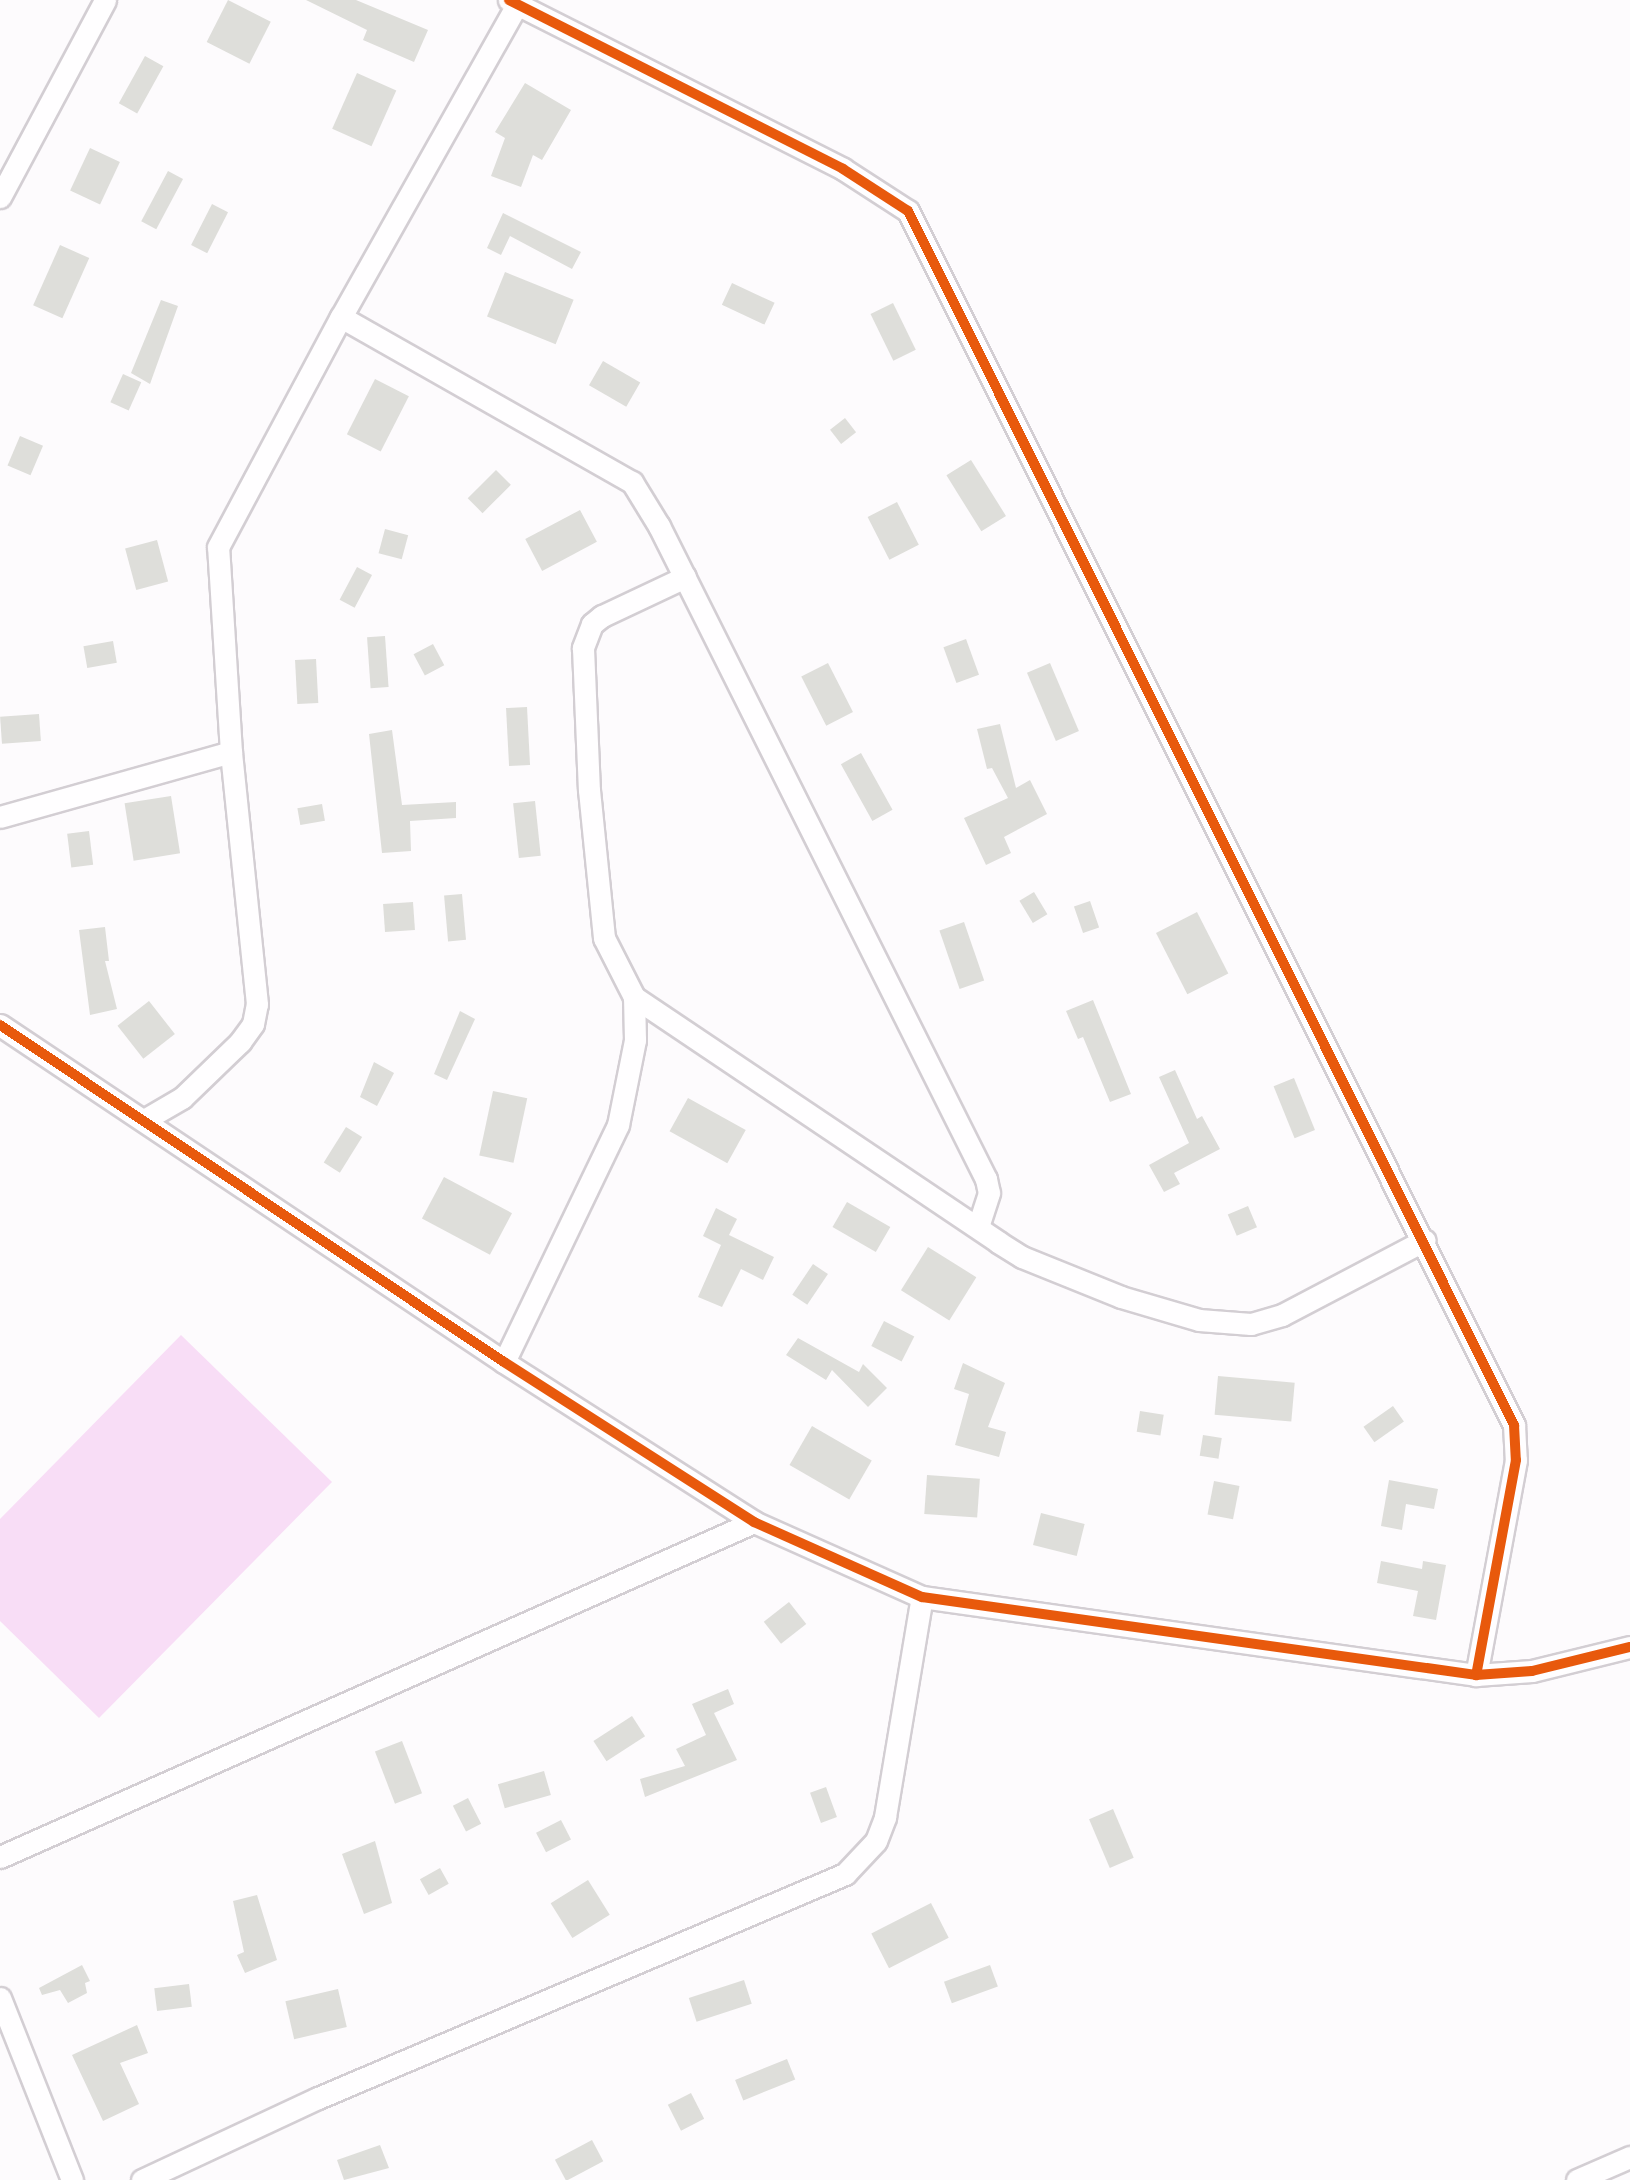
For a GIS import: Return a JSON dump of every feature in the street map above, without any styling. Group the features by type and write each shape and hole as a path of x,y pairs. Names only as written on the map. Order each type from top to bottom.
{"street":[{"path":"0,197 105,0"},
{"path":"144,1119 181,1098 253,1024 257,1004 231,752 218,547 513,3 843,169 908,211 1425,1240 1514,1425 1518,1444 1476,1675"},
{"path":"341,317 619,472 646,502 986,1179 989,1193 978,1226"},
{"path":"504,1362 618,1125 635,1040 634,997 604,938 589,790 583,648 592,624 602,616 685,577"},
{"path":"0,817 231,752"},
{"path":"634,997 1023,1257 1109,1292 1226,1325 1282,1315 1425,1240"},
{"path":"0,1025 504,1362 754,1522 922,1597 1476,1675 1532,1671 1630,1647"},
{"path":"0,1857 754,1522"},
{"path":"142,2180 318,2098 845,1874 876,1841 885,1817 922,1597"},
{"path":"0,1998 72,2180"},
{"path":"1577,2180 1630,2157"}],"shaded area":[{"path":"181,1335 332,1482 99,1718 0,1621 0,1519"}],"building":[{"path":"228,0 271,22 249,64 207,42"},
{"path":"306,0 356,0 428,30 414,62 363,40 367,30"},
{"path":"145,56 163,66 137,113 119,103"},
{"path":"357,73 396,90 371,146 332,129"},
{"path":"525,83 571,110 542,160 533,155 521,187 491,176 505,138 495,132"},
{"path":"90,148 120,162 100,205 70,191"},
{"path":"168,171 183,179 156,229 141,221"},
{"path":"212,204 228,212 207,253 191,245"},
{"path":"503,213 581,252 572,269 510,236 501,255 487,248"},
{"path":"60,245 89,258 62,318 33,305"},
{"path":"505,272 574,300 556,344 487,317"},
{"path":"732,283 775,303 764,325 722,305"},
{"path":"161,300 178,306 150,384 131,373"},
{"path":"893,303 916,350 893,361 871,314"},
{"path":"603,361 640,382 626,407 589,385"},
{"path":"123,374 141,382 129,410 110,402"},
{"path":"375,379 409,396 381,451 347,434"},
{"path":"845,418 856,432 841,444 830,430"},
{"path":"20,436 43,446 31,475 7,465"},
{"path":"971,460 1006,516 981,531 946,475"},
{"path":"496,470 511,485 483,513 468,498"},
{"path":"897,502 919,545 889,560 868,517"},
{"path":"580,510 597,542 542,571 525,539"},
{"path":"385,529 408,535 402,559 379,553"},
{"path":"157,540 168,582 136,590 125,549"},
{"path":"357,567 372,575 355,608 340,600"},
{"path":"385,636 389,687 371,688 367,637"},
{"path":"966,639 979,675 956,683 943,647"},
{"path":"113,641 117,663 87,668 83,646"},
{"path":"433,644 444,665 425,676 414,654"},
{"path":"316,659 318,703 297,704 295,660"},
{"path":"828,663 853,712 826,726 801,677"},
{"path":"1050,663 1079,731 1056,741 1027,673"},
{"path":"527,707 530,765 509,766 506,708"},
{"path":"39,714 41,741 2,744 0,717"},
{"path":"1000,724 1016,788 1030,780 1047,814 1004,837 1011,853 986,865 964,818 1008,798 992,768 987,769 977,729"},
{"path":"392,730 402,805 456,802 456,818 410,821 411,851 382,853 369,734"},
{"path":"861,753 893,810 872,821 841,764"},
{"path":"171,796 180,853 134,861 125,803"},
{"path":"535,801 541,856 519,858 513,803"},
{"path":"322,804 325,821 300,825 297,808"},
{"path":"89,831 93,865 71,867 67,834"},
{"path":"1034,892 1047,914 1033,923 1019,901"},
{"path":"462,894 466,940 448,941 444,896"},
{"path":"1090,901 1099,927 1083,933 1074,907"},
{"path":"413,902 415,930 385,932 383,904"},
{"path":"1197,912 1228,973 1187,994 1156,933"},
{"path":"964,922 984,981 960,989 939,930"},
{"path":"105,927 109,961 105,961 117,1009 90,1015 79,930"},
{"path":"1093,1000 1131,1094 1110,1102 1083,1037 1078,1039 1066,1011"},
{"path":"149,1001 175,1034 143,1059 117,1026"},
{"path":"460,1011 475,1019 447,1080 434,1074"},
{"path":"374,1062 394,1073 377,1106 360,1097"},
{"path":"1175,1070 1197,1119 1202,1116 1220,1149 1174,1173 1180,1184 1164,1192 1149,1165 1189,1143 1159,1077"},
{"path":"1294,1078 1315,1130 1295,1138 1274,1086"},
{"path":"493,1091 527,1098 514,1163 479,1156"},
{"path":"688,1098 746,1130 727,1163 670,1131"},
{"path":"346,1127 362,1137 340,1173 324,1163"},
{"path":"444,1177 512,1213 490,1255 422,1218"},
{"path":"847,1202 890,1227 876,1252 832,1227"},
{"path":"1248,1206 1257,1227 1237,1236 1228,1215"},
{"path":"716,1208 737,1219 729,1235 774,1257 763,1280 741,1269 722,1307 698,1297 721,1245 703,1236"},
{"path":"928,1247 976,1277 949,1320 901,1290"},
{"path":"813,1264 828,1274 807,1305 792,1295"},
{"path":"884,1321 914,1336 902,1361 871,1346"},
{"path":"798,1338 859,1372 863,1364 887,1388 868,1407 832,1370 826,1380 786,1355"},
{"path":"963,1363 1005,1383 988,1427 1006,1432 999,1457 955,1445 969,1394 954,1389"},
{"path":"1218,1376 1295,1383 1291,1422 1215,1415"},
{"path":"1393,1406 1404,1422 1374,1442 1364,1427"},
{"path":"1140,1411 1164,1415 1160,1435 1137,1432"},
{"path":"812,1426 872,1460 849,1499 790,1465"},
{"path":"1203,1435 1222,1438 1218,1459 1200,1456"},
{"path":"927,1475 980,1479 977,1518 924,1514"},
{"path":"1389,1480 1438,1489 1434,1509 1406,1504 1402,1530 1381,1526"},
{"path":"1214,1481 1240,1486 1233,1519 1208,1514"},
{"path":"1041,1513 1085,1524 1077,1556 1033,1545"},
{"path":"1381,1561 1422,1569 1423,1561 1446,1565 1436,1620 1413,1616 1418,1591 1377,1583"},
{"path":"789,1602 806,1624 781,1644 764,1622"},
{"path":"728,1689 734,1704 714,1713 737,1760 645,1797 640,1779 685,1766 676,1749 706,1735 692,1704"},
{"path":"632,1716 645,1736 606,1761 593,1741"},
{"path":"402,1741 422,1793 395,1804 375,1751"},
{"path":"544,1771 551,1795 505,1808 498,1784"},
{"path":"826,1787 837,1817 821,1823 810,1793"},
{"path":"468,1798 481,1824 466,1832 453,1806"},
{"path":"1113,1809 1134,1858 1110,1868 1089,1819"},
{"path":"561,1820 571,1840 546,1852 536,1833"},
{"path":"375,1841 392,1903 364,1914 342,1854"},
{"path":"440,1868 449,1884 429,1895 420,1879"},
{"path":"588,1880 610,1915 572,1938 551,1903"},
{"path":"257,1895 277,1960 245,1973 237,1955 244,1952 233,1901"},
{"path":"931,1903 949,1938 889,1968 871,1933"},
{"path":"82,1965 90,1981 85,1983 87,1993 68,2003 60,1990 42,1995 39,1988"},
{"path":"990,1965 998,1987 952,2003 944,1982"},
{"path":"744,1980 752,2004 697,2022 689,1998"},
{"path":"189,1984 192,2007 157,2011 154,1988"},
{"path":"338,1989 347,2027 294,2039 285,2001"},
{"path":"137,2025 148,2053 120,2063 139,2104 103,2121 72,2055"},
{"path":"787,2059 795,2079 743,2100 735,2080"},
{"path":"691,2093 704,2119 681,2131 668,2105"},
{"path":"592,2140 603,2161 566,2180 555,2160"},
{"path":"380,2145 389,2168 344,2180 337,2160"}],"cycle path":[{"path":"509,0 843,169 908,211 1514,1425 1516,1460 1476,1675"},
{"path":"0,1025 504,1362 754,1522 922,1597 1476,1675 1532,1671 1630,1647"}]}
